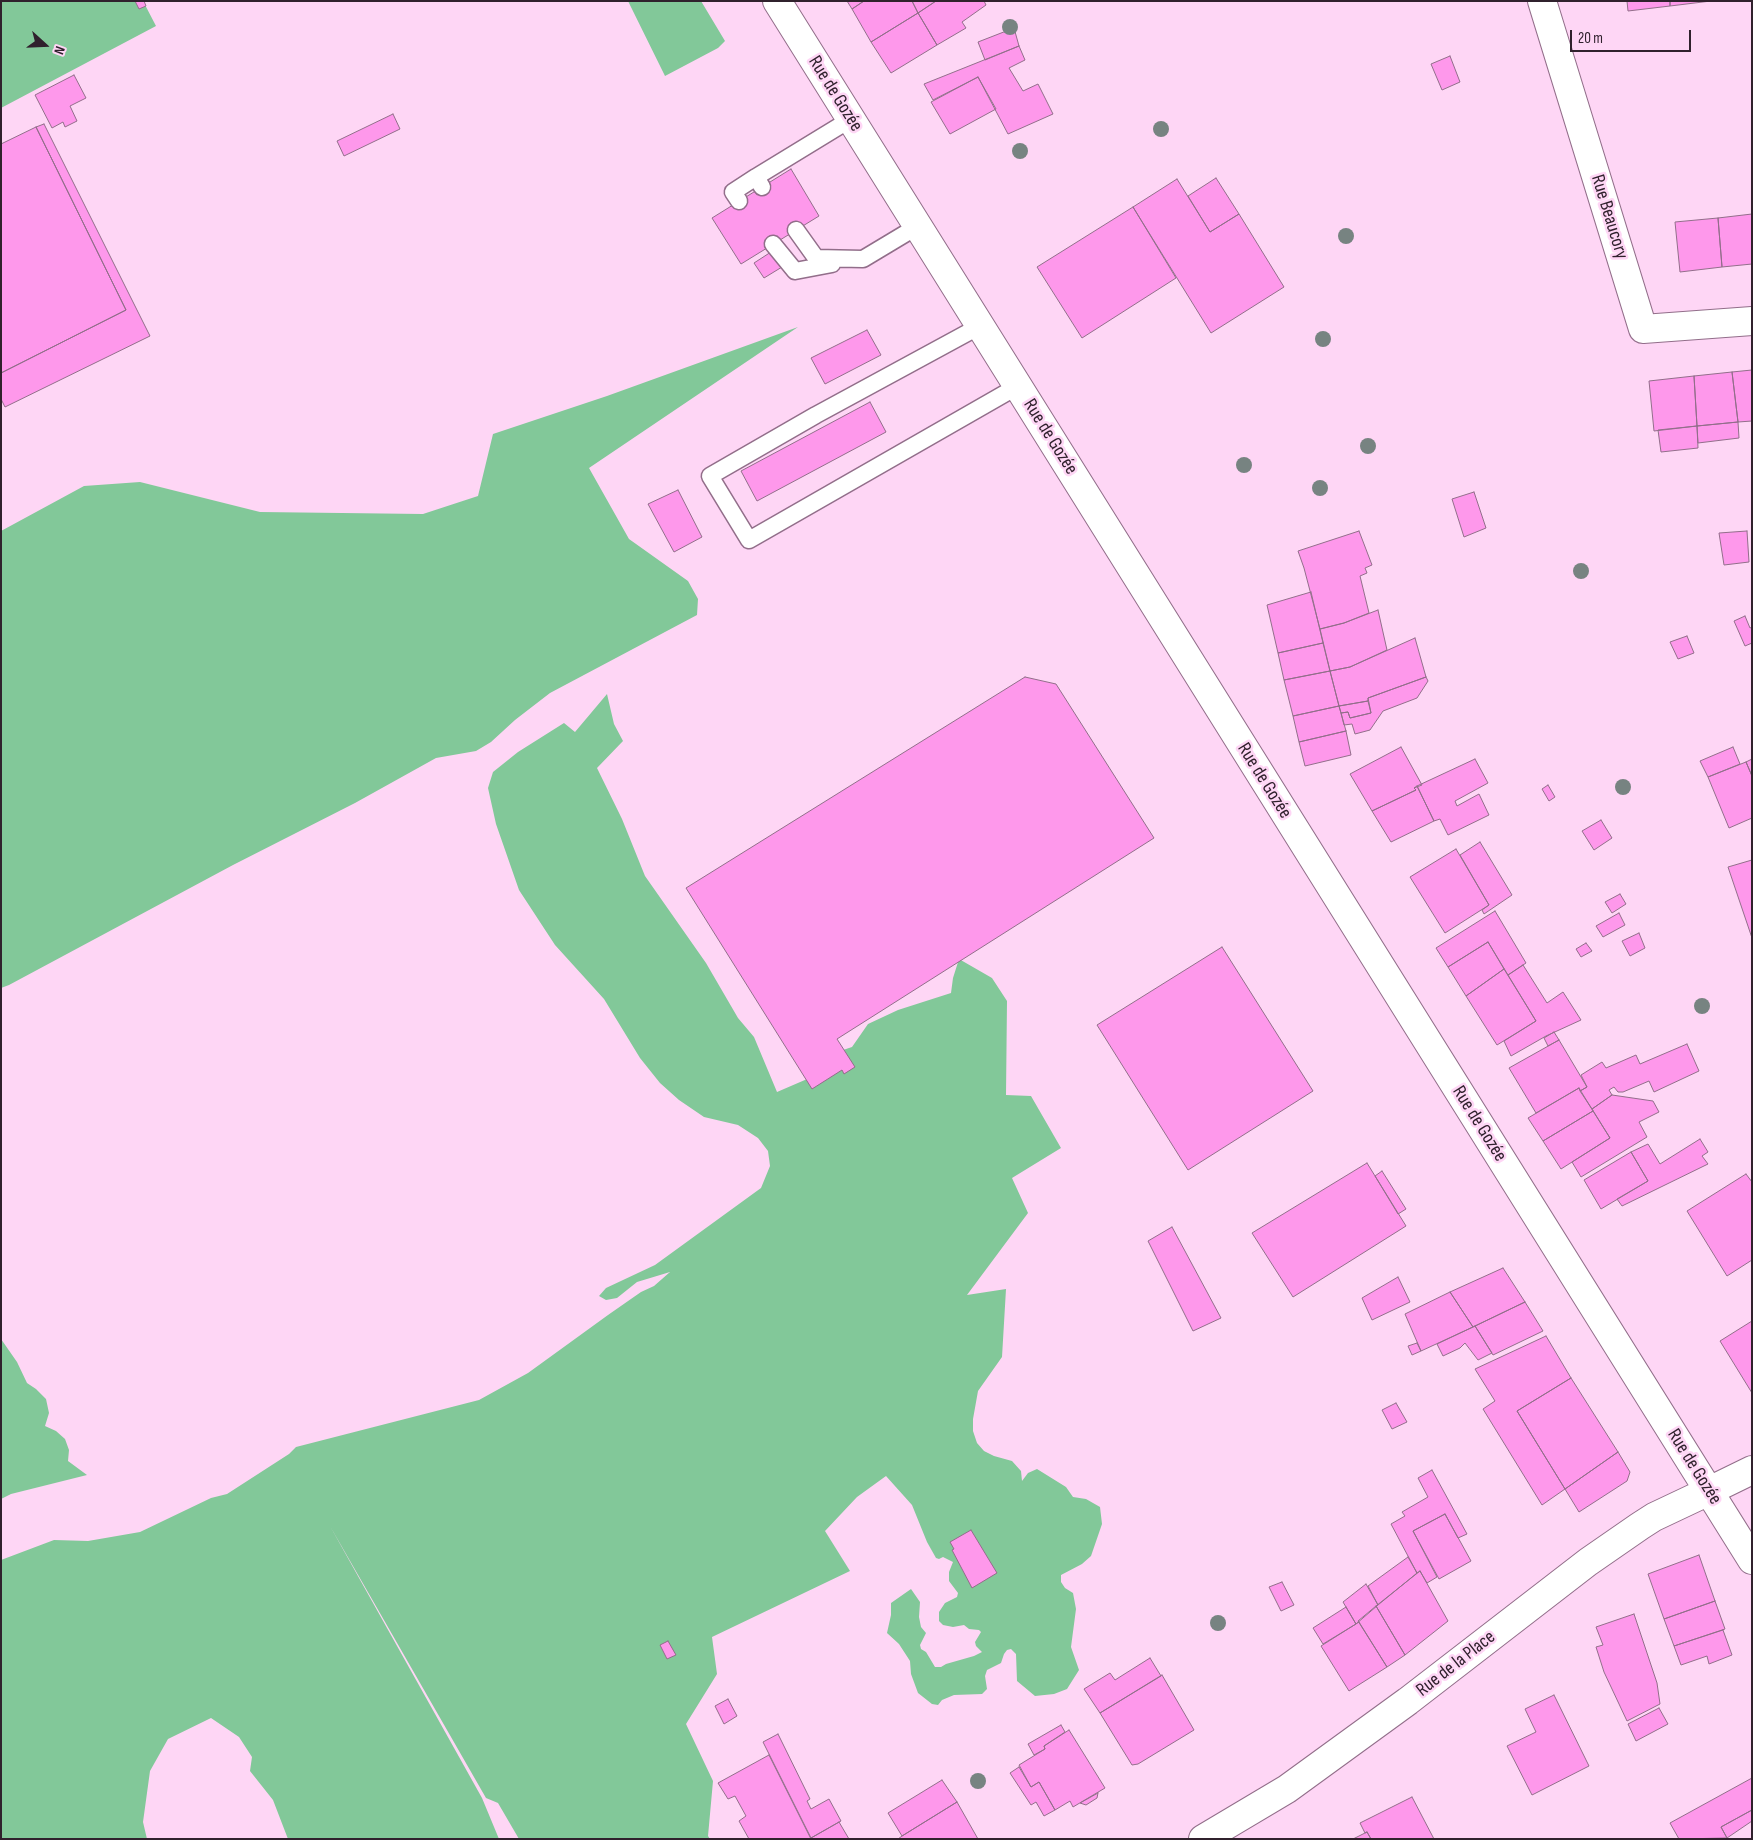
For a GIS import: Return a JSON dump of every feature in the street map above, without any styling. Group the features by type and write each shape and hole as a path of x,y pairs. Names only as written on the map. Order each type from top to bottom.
{"main road":[{"name":"Rue de Gozée","path":"777,1 1752,1560"},
{"name":"Rue Beaucory","path":"1542,1 1644,329 1752,321"},
{"name":"Rue de la Place","path":"1203,1839 1287,1789 1408,1701 1588,1562 1633,1531 1654,1517 1752,1470"}],"lane":[{"path":"739,201 733,192 759,182 851,119"},
{"path":"773,244 794,271 863,259 918,226"},
{"path":"796,230 816,258 863,259"},
{"path":"980,326 816,415 710,476 749,540 1018,386"}],"green space":[{"path":"1,1 143,1 156,26 1,108"},
{"path":"628,1 701,1 725,41 718,48 665,76"},
{"path":"798,327 589,468 629,539 688,581 698,599 697,615 550,693 515,720 491,742 476,751 436,758 355,803 233,865 1,988 1,531 84,486 140,482 260,512 423,514 478,496 493,434 607,396"},
{"path":"607,694 614,724 623,741 597,768 622,819 645,876 706,963 738,1018 754,1037 777,1092 835,1067 831,1054 852,1047 868,1024 898,1010 951,993 959,959 992,978 1007,1001 1006,1095 1031,1096 1061,1148 1012,1178 1028,1213 967,1295 1006,1289 1002,1357 978,1391 973,1431 977,1443 984,1451 1012,1461 1021,1471 1022,1481 1028,1473 1037,1469 1066,1487 1073,1497 1086,1499 1100,1507 1102,1524 1091,1556 1082,1564 1061,1575 1061,1582 1065,1588 1073,1593 1076,1609 1071,1647 1079,1670 1067,1689 1054,1694 1035,1696 1017,1681 1016,1654 1011,1649 1007,1650 1004,1654 1001,1663 987,1670 985,1676 987,1689 982,1694 954,1695 942,1700 938,1705 932,1704 918,1693 911,1674 910,1661 899,1644 887,1633 891,1615 891,1603 911,1589 920,1602 919,1617 921,1627 926,1633 920,1645 935,1667 941,1667 982,1652 975,1642 981,1632 969,1629 964,1625 953,1627 943,1625 939,1621 939,1612 945,1603 957,1597 958,1593 949,1581 949,1572 953,1562 943,1557 936,1558 927,1542 912,1505 886,1476 857,1497 825,1531 850,1571 712,1637 717,1674 686,1724 713,1781 708,1836 710,1839 519,1839 498,1803 486,1798 330,1526 482,1798 499,1839 288,1839 273,1800 250,1771 252,1757 239,1737 211,1718 168,1739 150,1771 143,1822 147,1839 1,1839 1,1560 54,1540 88,1541 140,1532 211,1498 227,1494 289,1454 296,1447 479,1400 528,1373 641,1292 654,1286 670,1272 637,1282 617,1298 606,1300 599,1296 606,1288 655,1265 761,1188 770,1166 768,1151 758,1138 738,1125 704,1117 679,1100 660,1083 640,1058 604,999 555,945 519,890 496,824 488,788 493,772 518,752 564,723 575,732"},
{"path":"1,1339 17,1362 27,1383 46,1399 49,1413 45,1426 56,1431 65,1439 69,1450 68,1461 87,1475 11,1494 1,1499"}],"building":[{"path":"135,1 144,1 146,6 139,9"},
{"path":"847,1 864,1 852,9"},
{"path":"864,1 912,1 918,13 871,42 852,9"},
{"path":"912,1 936,1 918,13"},
{"path":"936,1 984,1 986,5 962,22 966,28 937,45 918,13"},
{"path":"1627,1 1670,1 1670,6 1628,11"},
{"path":"1670,1 1711,1 1670,6"},
{"path":"918,13 937,45 891,73 871,42"},
{"path":"1014,28 1019,46 985,60 978,42"},
{"path":"1019,46 1025,60 1009,68 1023,91 1038,84 1053,114 1008,134 978,77 933,100 924,84"},
{"path":"1450,56 1460,82 1442,90 1431,64"},
{"path":"74,75 86,98 70,106 77,121 65,127 63,122 52,128 35,95"},
{"path":"978,77 996,109 950,134 931,102"},
{"path":"393,114 400,129 344,156 337,141"},
{"path":"44,124 150,336 5,407 1,399 1,373 126,310 36,127"},
{"path":"36,127 126,310 1,373 1,144"},
{"path":"791,169 819,216 741,264 712,218"},
{"path":"1216,178 1239,214 1210,232 1188,196"},
{"path":"1177,179 1210,232 1239,214 1284,287 1211,333 1133,207"},
{"path":"1133,207 1176,278 1082,338 1037,267"},
{"path":"1752,214 1752,264 1722,267 1718,218"},
{"path":"1718,218 1722,267 1680,272 1675,222"},
{"path":"771,252 782,267 764,278 754,263"},
{"path":"867,330 881,355 825,384 811,358"},
{"path":"1752,370 1752,421 1738,422 1732,372"},
{"path":"1732,372 1738,422 1697,426 1694,376"},
{"path":"1694,376 1697,426 1654,431 1649,381"},
{"path":"870,402 886,432 757,501 741,471"},
{"path":"1738,422 1739,438 1698,443 1697,426"},
{"path":"1697,426 1698,448 1661,452 1658,430"},
{"path":"678,490 702,537 674,552 648,504"},
{"path":"1474,492 1486,528 1464,537 1452,499"},
{"path":"1359,531 1372,565 1365,568 1367,573 1360,576 1369,613 1344,623 1320,629 1298,551"},
{"path":"1747,531 1749,562 1724,565 1719,533"},
{"path":"1311,592 1323,643 1278,653 1267,605"},
{"path":"1378,610 1387,650 1350,667 1330,671 1320,629 1344,623"},
{"path":"1745,616 1750,628 1752,627 1752,643 1745,646 1734,621"},
{"path":"1687,636 1694,653 1678,659 1670,642"},
{"path":"1415,638 1426,677 1368,698 1368,701 1339,706 1330,671 1350,667"},
{"path":"1323,643 1330,671 1284,680 1278,653"},
{"path":"1330,671 1339,706 1293,716 1284,680"},
{"path":"1025,677 1056,684 1154,838 837,1039 855,1067 844,1074 842,1070 812,1089 686,888"},
{"path":"1426,677 1428,681 1417,698 1383,711 1370,730 1355,734 1352,724 1344,725 1341,713 1348,712 1350,718 1371,713 1368,698"},
{"path":"1368,701 1371,713 1350,718 1348,712 1341,713 1339,706"},
{"path":"1339,706 1346,731 1299,742 1293,716"},
{"path":"1346,731 1351,755 1305,766 1299,742"},
{"path":"1401,747 1422,785 1414,788 1416,790 1372,811 1350,774"},
{"path":"1733,747 1740,764 1708,777 1700,761"},
{"path":"1475,759 1488,783 1455,801 1457,806 1479,794 1489,815 1448,835 1440,819 1434,821 1417,786"},
{"path":"1752,759 1752,776 1746,762"},
{"path":"1746,762 1752,776 1752,818 1729,828 1708,777"},
{"path":"1548,785 1555,797 1549,801 1542,789"},
{"path":"1417,786 1434,821 1391,842 1372,811 1416,790 1414,788"},
{"path":"1601,820 1612,838 1594,850 1582,831"},
{"path":"1480,842 1512,895 1484,914 1482,910 1489,905 1460,855"},
{"path":"1456,849 1489,905 1445,933 1410,877"},
{"path":"1752,860 1752,938 1728,867"},
{"path":"1620,894 1626,904 1612,913 1605,902"},
{"path":"1495,911 1526,963 1508,975 1488,942 1448,967 1436,948"},
{"path":"1619,913 1625,925 1603,937 1596,926"},
{"path":"1639,933 1645,948 1630,956 1622,941"},
{"path":"1488,942 1504,969 1466,996 1448,967"},
{"path":"1586,943 1592,951 1581,957 1576,949"},
{"path":"1222,947 1313,1091 1188,1170 1097,1025"},
{"path":"1523,965 1547,1003 1563,992 1581,1020 1546,1036 1511,1056 1504,1041 1536,1021 1508,975"},
{"path":"1504,969 1536,1021 1497,1045 1466,996"},
{"path":"1554,1032 1559,1040 1548,1046 1544,1038"},
{"path":"1559,1040 1587,1087 1580,1091 1579,1088 1536,1113 1509,1068"},
{"path":"1687,1044 1699,1071 1654,1092 1649,1081 1623,1092 1618,1092 1614,1087 1609,1090 1612,1095 1592,1109 1580,1091 1587,1087 1581,1075 1602,1062 1606,1068 1636,1055 1640,1064"},
{"path":"1579,1088 1593,1111 1543,1141 1528,1118"},
{"path":"1612,1095 1653,1101 1659,1112 1639,1122 1647,1137 1581,1177 1572,1162 1610,1138 1592,1109"},
{"path":"1593,1111 1610,1138 1561,1169 1543,1141"},
{"path":"1700,1139 1708,1152 1702,1156 1708,1164 1622,1206 1617,1199 1648,1181 1631,1152 1648,1144 1660,1164"},
{"path":"1631,1152 1648,1181 1601,1209 1584,1180"},
{"path":"1367,1163 1406,1226 1293,1297 1252,1233"},
{"path":"1382,1171 1406,1209 1398,1214 1375,1176"},
{"path":"1746,1174 1752,1182 1752,1260 1727,1276 1687,1211"},
{"path":"1172,1227 1221,1318 1193,1331 1148,1241"},
{"path":"1503,1268 1525,1302 1473,1327 1450,1292"},
{"path":"1398,1277 1410,1302 1372,1320 1362,1298"},
{"path":"1450,1292 1473,1327 1421,1351 1405,1314"},
{"path":"1525,1302 1543,1331 1493,1355 1475,1326"},
{"path":"1752,1321 1752,1393 1720,1341"},
{"path":"1475,1326 1492,1353 1478,1360 1465,1343 1460,1348 1443,1356 1437,1344"},
{"path":"1546,1336 1571,1378 1517,1411 1565,1489 1542,1505 1483,1409 1495,1401 1475,1369"},
{"path":"1417,1343 1421,1351 1412,1355 1408,1346"},
{"path":"1571,1378 1618,1452 1565,1489 1517,1411"},
{"path":"1396,1403 1407,1422 1392,1429 1382,1410"},
{"path":"1618,1452 1630,1472 1627,1481 1579,1512 1565,1489"},
{"path":"1432,1470 1467,1534 1458,1538 1445,1514 1413,1531 1437,1577 1427,1583 1420,1571 1417,1573 1391,1524 1405,1516 1402,1512 1428,1497 1418,1478"},
{"path":"1445,1514 1471,1561 1439,1579 1413,1531"},
{"path":"971,1530 997,1573 972,1588 952,1550 954,1549 950,1542"},
{"path":"1699,1555 1715,1601 1664,1619 1648,1574"},
{"path":"1408,1557 1417,1573 1378,1605 1368,1586"},
{"path":"1420,1571 1448,1621 1405,1655 1376,1606"},
{"path":"1282,1582 1294,1605 1281,1611 1269,1587"},
{"path":"1366,1584 1378,1605 1356,1624 1343,1602"},
{"path":"1715,1601 1725,1629 1674,1646 1664,1619"},
{"path":"1376,1606 1405,1655 1387,1667 1358,1621"},
{"path":"1346,1607 1356,1624 1323,1644 1313,1628"},
{"path":"1634,1614 1657,1683 1660,1704 1627,1721 1604,1672 1596,1647 1603,1645 1596,1627"},
{"path":"1359,1622 1387,1667 1349,1691 1321,1646"},
{"path":"1723,1630 1732,1655 1709,1664 1707,1656 1681,1665 1674,1646"},
{"path":"668,1641 676,1655 667,1659 660,1645"},
{"path":"1150,1658 1161,1676 1100,1713 1084,1689 1110,1673 1115,1680"},
{"path":"1162,1675 1194,1730 1138,1764 1132,1765 1100,1713"},
{"path":"1554,1695 1589,1766 1532,1795 1507,1746 1536,1732 1525,1709"},
{"path":"728,1699 737,1716 724,1724 715,1706"},
{"path":"1659,1708 1668,1724 1636,1741 1628,1724"},
{"path":"1061,1725 1065,1732 1044,1746 1045,1749 1034,1755 1028,1744"},
{"path":"1069,1730 1105,1788 1073,1807 1070,1801 1055,1810 1039,1782 1031,1787 1019,1765 1045,1749 1044,1746"},
{"path":"778,1734 810,1799 807,1801 811,1809 829,1799 841,1821 811,1838 763,1742"},
{"path":"769,1755 811,1839 749,1839 739,1821 746,1816 735,1796 728,1799 718,1783"},
{"path":"1019,1767 1031,1787 1039,1782 1055,1810 1044,1816 1036,1802 1031,1805 1010,1773"},
{"path":"1752,1778 1752,1810 1721,1827 1727,1838 1679,1839 1670,1823"},
{"path":"942,1780 957,1802 902,1836 888,1813"},
{"path":"1098,1793 1097,1798 1086,1805 1080,1803"},
{"path":"1412,1797 1434,1839 1371,1839 1367,1832 1365,1833 1360,1823"},
{"path":"957,1802 978,1839 898,1839 902,1836"},
{"path":"1752,1810 1752,1821 1727,1838 1721,1827"},
{"path":"839,1822 849,1839 811,1839 811,1838"},
{"path":"1367,1832 1371,1839 1353,1839"}]}
